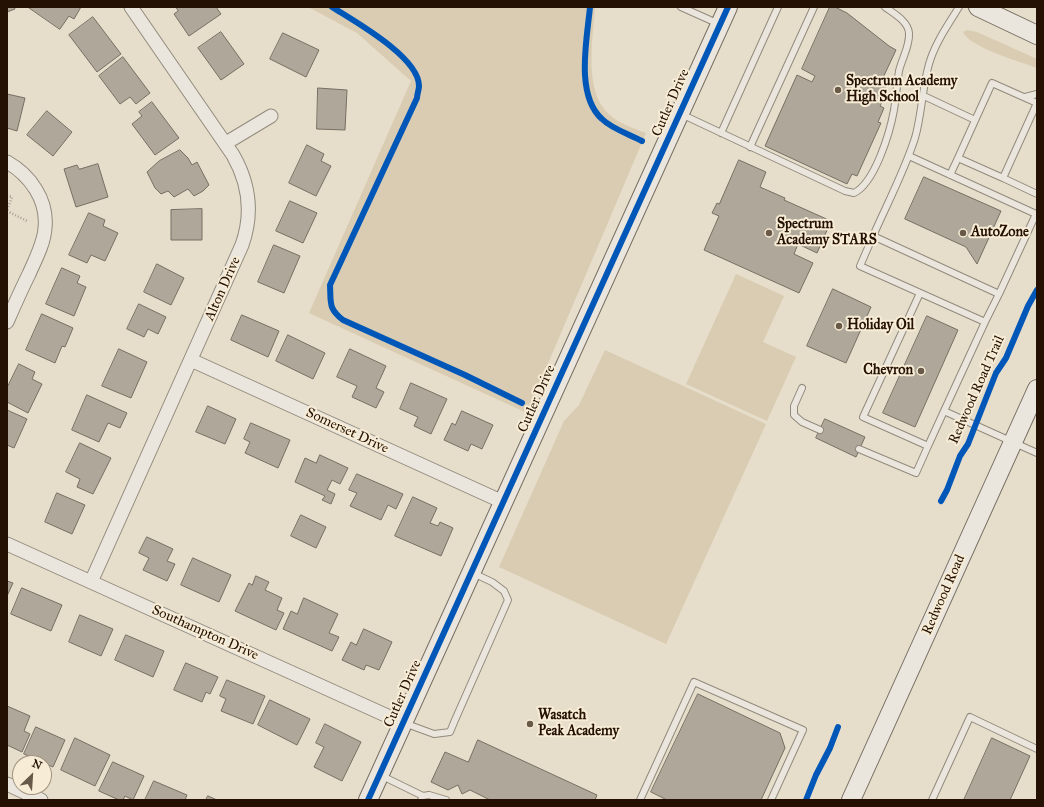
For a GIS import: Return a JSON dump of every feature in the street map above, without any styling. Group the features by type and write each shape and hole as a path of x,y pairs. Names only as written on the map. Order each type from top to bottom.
{"street":[{"name":"Alton Drive","path":"91,582 246,235 249,210 244,177 226,143 131,7"},
{"name":"Cutler Drive","path":"368,800 728,7"},
{"path":"978,7 1037,34"},
{"path":"226,143 271,116"},
{"path":"7,162 24,173 37,191 42,201 46,227 38,255 7,322"},
{"name":"Somerset Drive","path":"190,360 503,502"},
{"name":"Redwood Road","path":"851,800 1037,389"},
{"name":"Southampton Drive","path":"7,544 403,723"},
{"path":"7,784 41,800"}],"lane":[{"path":"680,7 720,24"},
{"path":"721,133 778,7"},
{"path":"750,147 814,7"},
{"path":"680,113 845,191 854,193 859,191 868,182 886,142 894,110 900,69 906,50 909,33 907,26 884,7"},
{"path":"959,7 935,49 926,75 924,96 915,138 860,266 985,322"},
{"path":"950,175 992,83 1037,103 1003,178"},
{"path":"1025,98 1037,94"},
{"path":"924,96 975,120"},
{"path":"859,449 916,473 1036,213 908,156"},
{"path":"958,158 1037,194"},
{"path":"873,236 999,294"},
{"path":"920,293 864,417 928,446"},
{"path":"802,388 794,406 794,415 802,422 820,430"},
{"path":"944,411 1037,453"},
{"path":"403,723 434,734 450,732 456,720 508,600 504,591 492,582 471,572"},
{"path":"640,800 694,682 803,730 771,800"},
{"path":"932,800 970,717 1037,749"},
{"path":"380,775 422,798 429,795 446,800"}],"path":[{"path":"7,195 12,197 7,211 27,221"}],"shaded area":[{"path":"308,7 595,7 592,64 596,93 602,105 610,115 627,126 646,133 527,413 309,313 411,81 357,33"},
{"path":"967,30 977,32 1037,59 1037,68 996,53 975,43 967,38 963,32"},
{"path":"736,274 784,296 763,342 796,357 767,421 686,384"},
{"path":"605,350 766,424 666,644 499,567 564,421 579,405"}],"building":[{"path":"7,7 14,7 15,9 7,12"},
{"path":"28,7 81,7 74,19 69,16 60,29"},
{"path":"176,7 216,7 221,14 189,36 174,14 178,11"},
{"name":"Spectrum Academy High School","path":"830,7 835,7 847,13 896,50 881,82 886,84 885,96 880,106 884,108 878,122 881,123 857,176 852,174 847,184 765,146 797,75 812,82 815,76 802,69"},
{"path":"93,17 121,54 97,72 69,35"},
{"path":"221,32 244,64 221,80 198,48"},
{"path":"283,33 319,50 306,77 270,59"},
{"path":"123,57 150,93 136,104 130,97 120,104 99,76"},
{"path":"318,88 347,90 345,130 317,129"},
{"path":"7,94 25,98 17,131 7,128"},
{"path":"152,102 179,138 155,155 132,124 142,116 139,112"},
{"path":"47,111 72,132 53,156 27,135"},
{"path":"307,145 324,154 321,161 331,166 316,196 289,183"},
{"path":"180,150 188,158 192,165 197,162 209,185 203,191 194,196 188,189 174,197 168,191 161,194 155,188 147,172 159,161"},
{"name":"Spectrum Academy STARS","path":"739,160 766,172 760,187 785,198 784,200 831,221 817,253 798,244 794,254 813,263 799,293 704,250 719,216 712,213 717,203 719,204"},
{"path":"98,164 108,197 76,207 64,169 77,165 79,169"},
{"name":"AutoZone","path":"924,177 1001,211 977,264 966,247 905,219"},
{"path":"290,201 317,213 303,243 276,231"},
{"path":"202,209 202,240 171,240 171,210"},
{"path":"89,213 105,220 103,226 118,233 105,261 91,255 87,263 69,255"},
{"path":"274,245 300,256 284,293 258,282"},
{"path":"157,264 184,278 171,305 144,292"},
{"path":"62,268 80,276 77,283 86,287 74,316 46,304"},
{"name":"Holiday Oil","path":"833,289 871,307 846,363 807,346"},
{"path":"139,304 166,317 158,334 148,329 144,337 127,329"},
{"path":"42,314 73,328 65,347 62,346 55,363 26,350"},
{"path":"242,315 279,331 268,357 231,340"},
{"name":"Chevron","path":"927,316 958,330 915,427 883,413"},
{"path":"288,335 325,353 313,379 276,361"},
{"path":"119,349 147,362 131,398 102,386"},
{"path":"350,349 386,366 376,388 384,392 376,408 352,397 357,386 337,377"},
{"path":"19,364 35,372 32,379 42,384 28,413 7,402 7,388"},
{"path":"411,383 447,399 431,434 414,426 418,417 400,409"},
{"path":"87,395 127,413 120,428 108,423 99,442 72,430"},
{"path":"208,406 236,419 225,444 196,432"},
{"path":"7,410 27,419 14,448 7,445"},
{"path":"462,411 493,425 482,449 471,444 468,451 444,440 452,423 455,425"},
{"path":"825,419 865,437 856,457 816,438"},
{"path":"251,423 290,440 278,468 245,453 250,442 244,439"},
{"path":"80,443 111,458 93,494 77,487 80,479 66,472"},
{"path":"320,455 348,468 340,484 332,480 327,490 335,494 331,504 322,500 325,496 295,482 305,458 316,463"},
{"path":"357,474 403,494 396,509 388,505 381,520 350,506 357,493 349,490"},
{"path":"57,493 85,505 72,534 45,522"},
{"path":"413,497 437,508 430,523 438,526 440,522 453,528 441,556 395,536"},
{"path":"301,515 326,527 316,548 291,536"},
{"path":"147,537 173,549 167,561 175,564 167,581 143,570 149,558 139,553"},
{"path":"193,558 231,575 219,602 181,585"},
{"path":"256,576 269,582 265,590 282,598 277,610 284,613 276,630 235,611 249,583 252,585"},
{"path":"7,581 13,583 7,596"},
{"path":"22,588 62,605 51,631 11,614"},
{"path":"304,598 338,614 329,633 339,637 332,651 283,629 291,611 297,614"},
{"path":"80,615 113,629 101,656 69,642"},
{"path":"364,629 392,642 379,670 366,665 364,670 342,660 351,642 356,645"},
{"path":"126,635 164,651 153,677 115,660"},
{"path":"186,663 218,677 210,694 206,692 202,702 174,690"},
{"path":"227,680 265,696 253,724 221,711 226,699 220,696"},
{"path":"698,694 780,733 785,748 761,800 667,800 651,792"},
{"path":"270,700 310,719 297,745 258,725"},
{"path":"7,706 30,716 24,731 30,734 22,752 7,745"},
{"path":"325,724 361,742 342,781 314,767 324,747 316,743"},
{"path":"36,727 65,740 53,767 52,755 24,754"},
{"path":"75,738 110,755 95,786 61,770"},
{"path":"992,738 1030,756 1010,800 964,800"},
{"path":"478,740 597,795 595,800 490,800 470,790 462,794 458,785 448,790 431,782 445,752 468,762"},
{"path":"113,762 144,776 133,800 125,796 123,800 119,800 99,791"},
{"path":"154,781 187,795 185,800 145,800"},
{"path":"208,796 217,800 206,800"}],"cycle path":[{"path":"332,7 384,41 397,52 408,63 416,75 419,86 417,98 330,285 331,305 338,316 343,320 465,375 522,403"},
{"path":"590,7 585,50 588,96 594,109 606,123 642,141"},
{"path":"368,800 728,7"},
{"name":"Redwood Road Trail","path":"941,501 947,490 960,456 968,444 996,373 1006,358 1028,306 1037,290"},
{"path":"806,800 838,727"}],"place":[{"name":"Spectrum Academy High School","path":"838,90"},
{"name":"Spectrum Academy STARS","path":"769,233"},
{"name":"AutoZone","path":"963,233"},
{"name":"Holiday Oil","path":"839,326"},
{"name":"Chevron","path":"921,371"},
{"name":"Wasatch Peak Academy","path":"530,724"}]}
